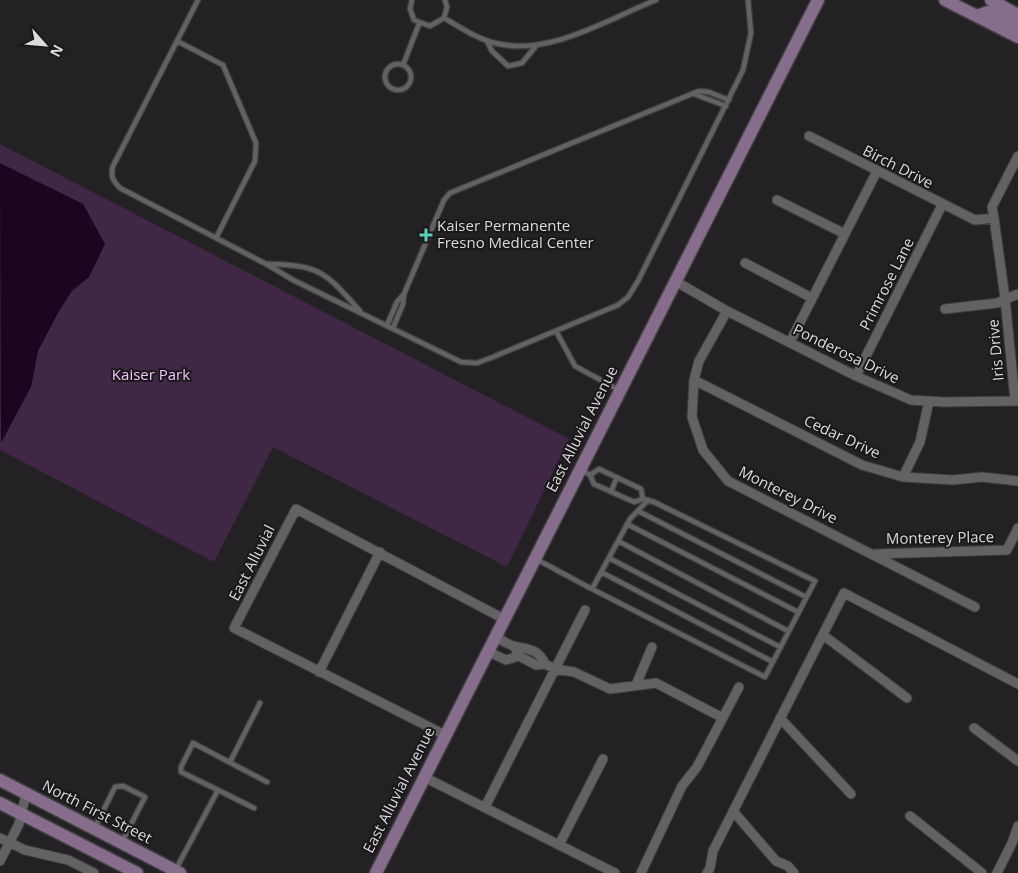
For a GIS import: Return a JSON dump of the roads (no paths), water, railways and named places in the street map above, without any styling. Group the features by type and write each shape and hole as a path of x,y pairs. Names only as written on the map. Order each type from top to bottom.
{"main road":[{"name":"East Alluvial Avenue","path":"376,873 535,558 585,472 620,390 818,0"},
{"path":"945,0 1018,36"},
{"path":"991,0 1018,15"},
{"path":"977,16 988,12 1018,25"},
{"name":"North First Street","path":"0,780 177,872"},
{"path":"0,803 137,873"}],"street":[{"name":"Birch Drive","path":"810,136 942,205 975,220 994,218"},
{"name":"Iris Drive","path":"1016,400 1005,298 992,207 1014,176 1018,156"},
{"path":"790,342 877,171"},
{"path":"778,200 845,234"},
{"name":"Primrose Lane","path":"856,376 942,205"},
{"path":"745,263 812,298"},
{"name":"Ponderosa Drive","path":"675,281 726,311 856,376 911,400 1016,400"},
{"name":"Iris Drive","path":"945,310 997,303 1018,294"},
{"name":"Monterey Drive","path":"726,311 699,361 694,380 692,417 703,450 728,481 975,607"},
{"name":"Cedar Drive","path":"694,380 862,465 903,477 953,480 982,477 1018,481"},
{"path":"903,477 920,442 929,401"},
{"name":"East Alluvial","path":"445,735 234,628 296,509 504,619"},
{"name":"Monterey Place","path":"873,554 1007,550 1018,528"},
{"path":"318,672 380,552"},
{"path":"707,873 713,851 844,593 1018,684"},
{"path":"485,807 585,610"},
{"path":"823,635 907,698"},
{"path":"495,636 514,646 524,646 541,656 545,664"},
{"path":"514,646 519,656 536,665 545,664 555,669 574,672 610,689 656,683 723,718"},
{"path":"636,685 652,647"},
{"path":"487,652 506,660 519,656"},
{"path":"640,873 682,786 697,767 739,687"},
{"path":"780,718 851,794"},
{"path":"974,728 1018,761"},
{"path":"559,845 603,758"},
{"path":"424,776 615,873"},
{"path":"0,861 21,814 26,794"},
{"path":"733,811 776,862 788,866 794,873"},
{"path":"910,816 982,873"},
{"path":"997,873 1018,826"},
{"path":"0,838 25,850 68,860 94,873"}],"lane":[{"path":"198,0 113,166 112,176 120,188 293,280 361,312 453,360 468,364 493,357 556,331 618,305 628,297 638,281 726,106 742,70 749,46 751,22 748,0"},
{"path":"412,0 411,15 419,24 430,26 444,18 447,8 445,0"},
{"path":"444,18 487,41 514,46 536,46 554,42 656,0"},
{"path":"403,65 419,24"},
{"path":"177,41 223,65 256,143 255,161 216,238"},
{"path":"487,41 492,51 508,66 522,63 536,46"},
{"path":"394,64 403,65 410,71 410,83 402,90 392,90 386,84 384,74 394,64"},
{"path":"393,328 403,304 404,294 444,200 450,193 703,90 729,100"},
{"path":"694,94 726,106"},
{"path":"266,264 296,265 317,270 335,283 361,312"},
{"path":"387,325 397,302 404,294"},
{"path":"556,331 575,366 620,390"},
{"path":"535,558 592,589 765,676 815,581 698,522 648,500 643,499 634,502 594,484 585,472 600,469 641,489 643,499"},
{"path":"611,492 617,477"},
{"path":"592,589 627,524 648,500"},
{"path":"638,511 806,596"},
{"path":"627,524 798,612"},
{"path":"618,542 788,631"},
{"path":"609,558 780,647"},
{"path":"601,572 773,662"},
{"path":"230,762 260,703"},
{"path":"254,808 181,772 180,767 193,743 267,782"},
{"path":"94,829 116,787 123,786 130,789 145,797 121,843"},
{"path":"177,872 218,790"}],"place":[{"name":"Kaiser Permanente Fresno Medical Center","path":"426,235"}],"park label":[{"name":"Kaiser Park","path":"151,375"}]}
